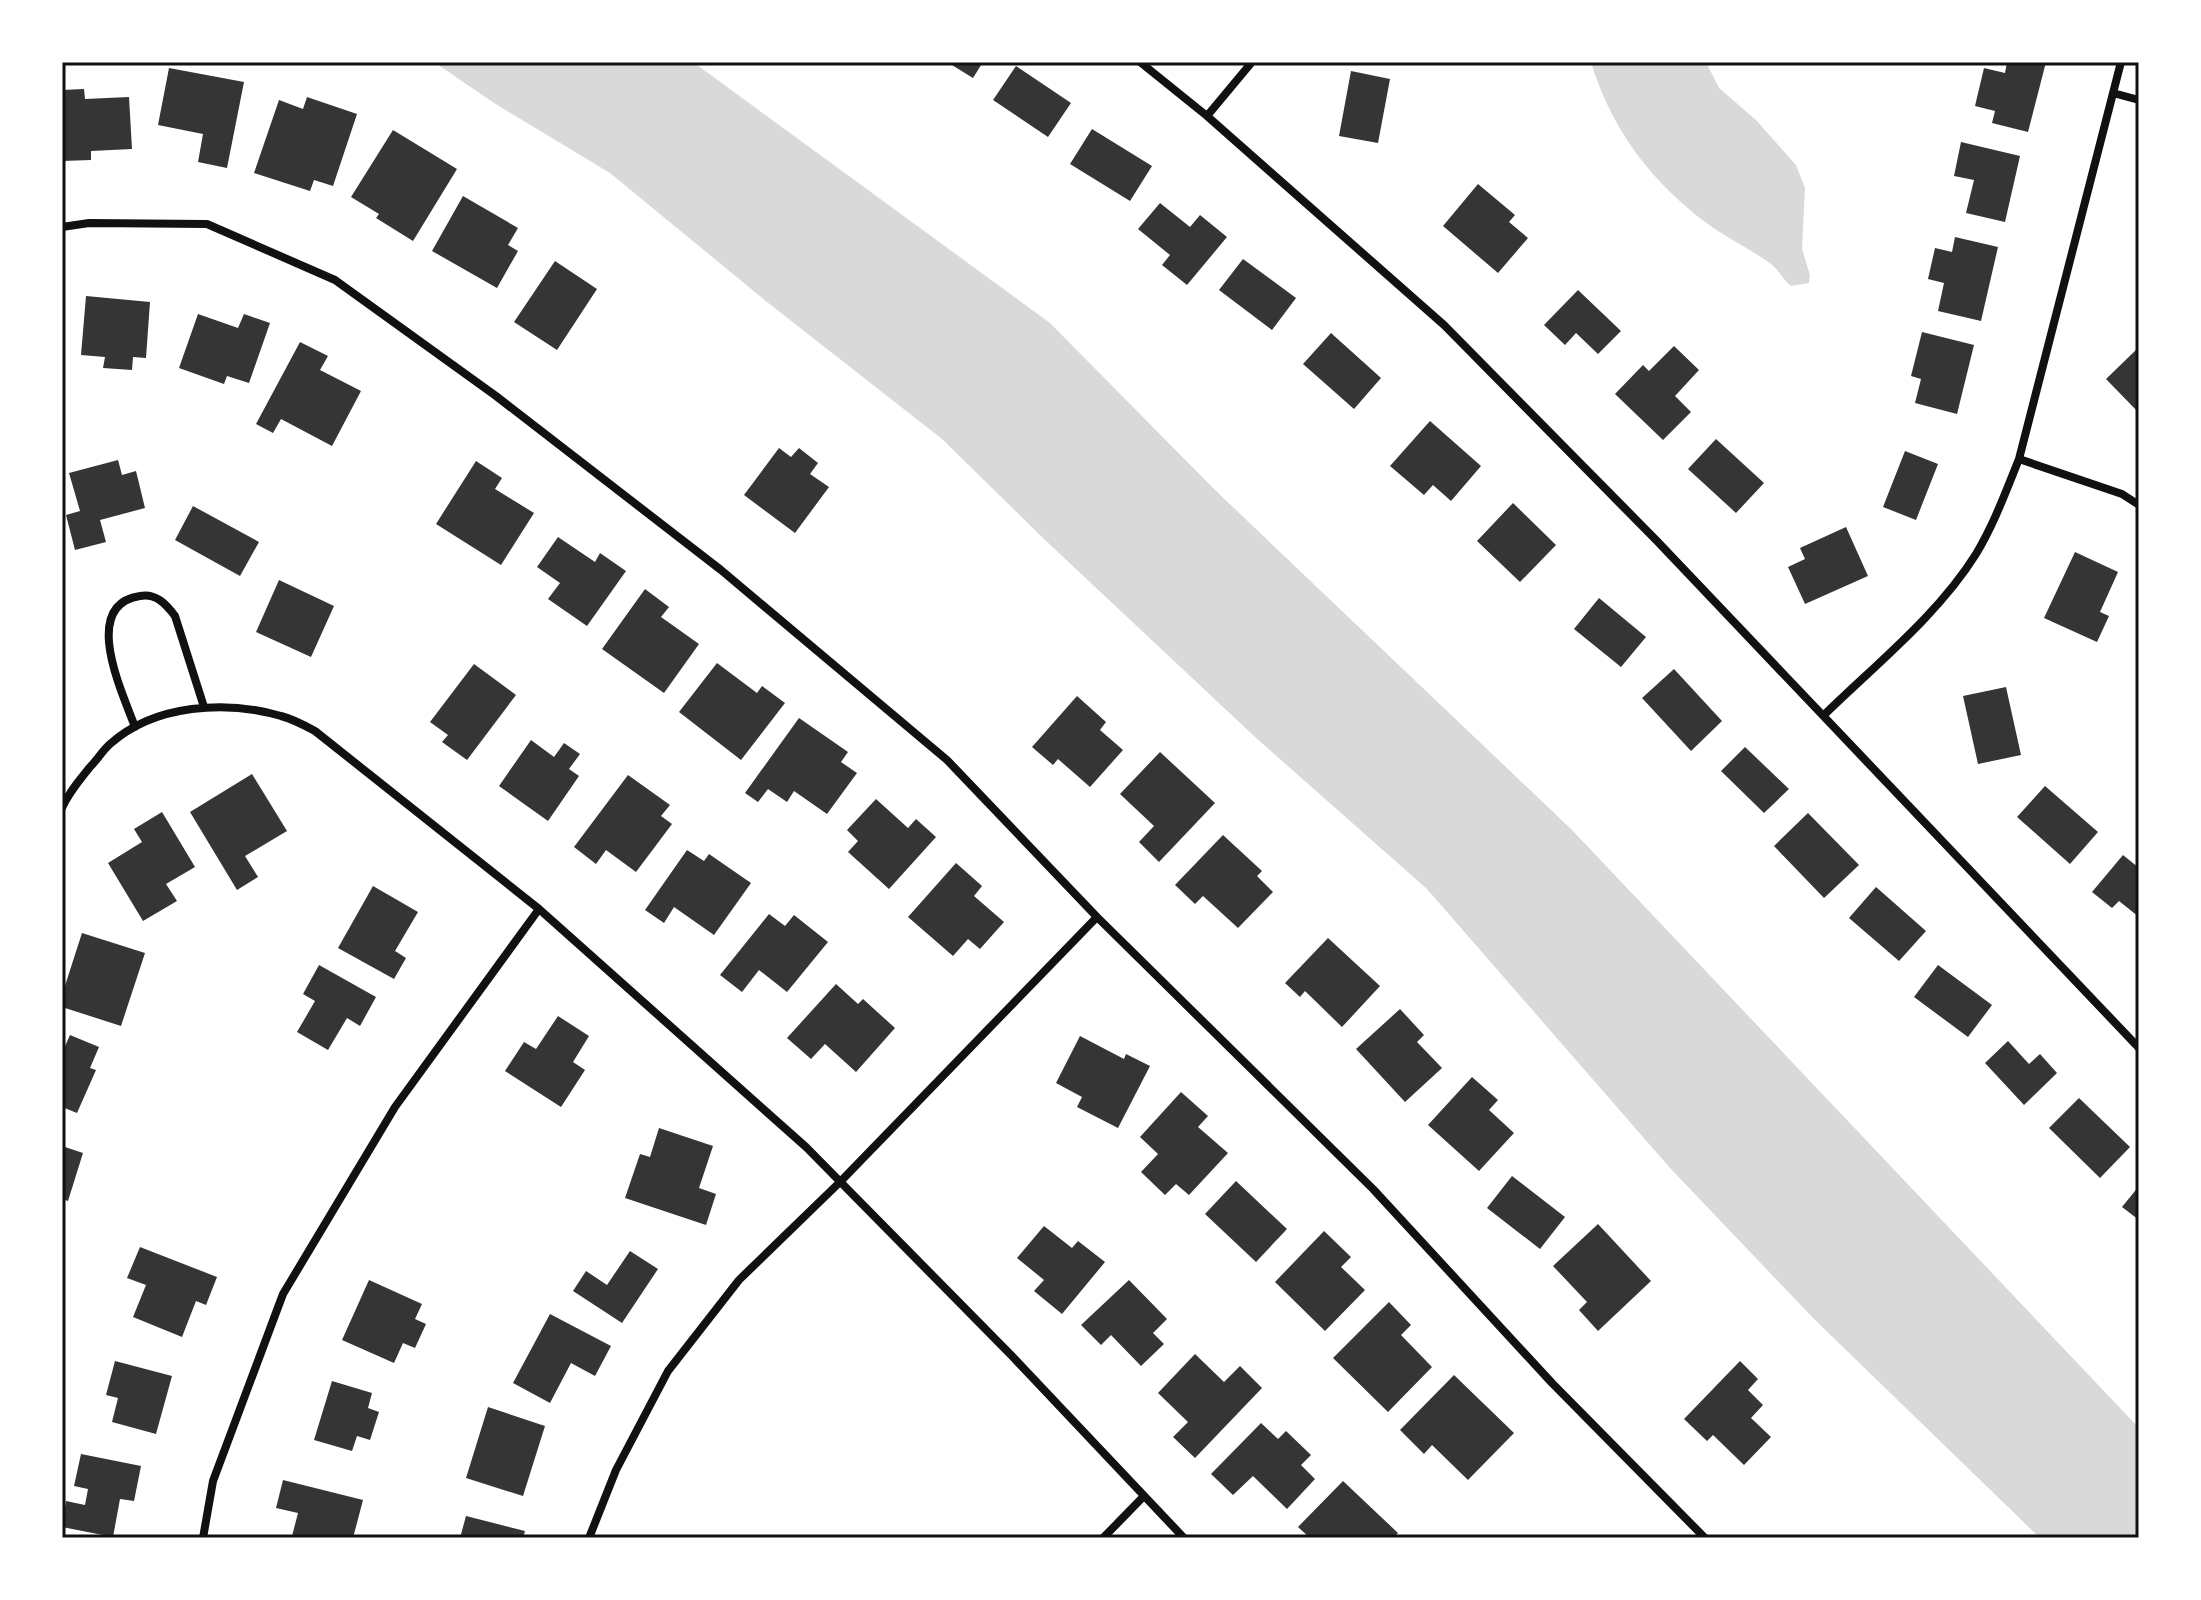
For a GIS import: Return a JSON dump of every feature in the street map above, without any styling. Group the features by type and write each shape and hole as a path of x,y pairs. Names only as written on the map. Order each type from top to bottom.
{"street":[{"path":"1140,62 1207,116 1444,325 1657,541 2139,1048"},
{"path":"1207,116 1252,62"},
{"path":"1824,715 1943,599 1975,555 1998,513 2019,459 2121,62"},
{"path":"2113,93 2139,100"},
{"path":"62,227 89,223 207,224 335,280 508,406 721,570 947,760 1097,917 1373,1189 1552,1383 1705,1538"},
{"path":"2019,459 2122,494 2139,505"},
{"path":"135,727 107,646 112,618 119,606 141,596 155,597 167,605 175,616 204,707"},
{"path":"62,808 68,794 109,744 135,727 166,715 204,707 237,707 283,716 315,731 539,909 806,1147 1012,1356 1184,1538"},
{"path":"203,1538 213,1481 283,1294 395,1107 539,909"},
{"path":"589,1538 616,1470 668,1371 739,1280 840,1182 1097,917"},
{"path":"1103,1538 1144,1496"}],"shaded area":[{"path":"434,62 693,62 1050,323 1215,490 1572,830 2139,1428 2139,1538 2040,1538 1814,1319 1670,1168 1427,889 1255,737 942,439 767,302 610,173 494,103"},
{"path":"1591,62 1708,62 1719,88 1756,120 1796,165 1805,188 1802,249 1810,275 1809,283 1791,286 1771,264 1708,224 1669,191 1622,132 1599,87"}],"building":[{"path":"947,62 983,62 973,78"},
{"path":"2007,62 2046,62 2028,132 1992,123 1995,111 1975,106 1984,68 2005,73"},
{"path":"1016,66 1071,103 1048,137 993,100"},
{"path":"169,68 244,82 227,168 198,162 203,134 158,125"},
{"path":"1351,71 1390,79 1378,143 1339,136"},
{"path":"84,89 85,99 129,97 132,149 91,151 91,160 62,161 62,90"},
{"path":"307,97 357,114 333,186 314,180 310,191 254,173 279,100 303,109"},
{"path":"1092,129 1152,166 1130,201 1070,164"},
{"path":"393,130 457,169 413,241 376,218 379,214 351,197"},
{"path":"1961,142 2020,156 2005,222 1966,213 1974,180 1954,176"},
{"path":"1478,184 1515,215 1509,222 1528,238 1498,273 1443,226"},
{"path":"463,196 518,228 508,245 518,251 497,288 432,251"},
{"path":"1160,203 1190,227 1200,215 1227,237 1187,285 1162,265 1170,255 1138,229"},
{"path":"1955,237 1998,247 1981,321 1938,311 1944,283 1928,279 1935,248 1952,252"},
{"path":"1243,259 1296,298 1272,330 1219,290"},
{"path":"555,261 597,289 557,350 514,322"},
{"path":"1578,290 1621,331 1598,354 1576,333 1565,345 1544,325"},
{"path":"86,296 150,302 146,358 133,357 132,370 103,368 105,357 81,355"},
{"path":"198,314 238,328 244,314 270,323 249,383 227,376 224,384 179,368"},
{"path":"1922,332 1974,345 1957,414 1915,403 1921,379 1911,376"},
{"path":"1331,333 1381,378 1354,409 1303,364"},
{"path":"300,342 328,356 320,370 361,391 332,446 281,419 273,433 256,424"},
{"path":"1674,346 1699,370 1675,396 1691,412 1663,440 1615,394 1643,365 1649,371"},
{"path":"2137,349 2139,351 2139,413 2106,379"},
{"path":"1430,421 1481,466 1451,501 1433,485 1424,495 1390,466"},
{"path":"1716,439 1764,483 1736,513 1688,469"},
{"path":"779,448 791,457 799,448 818,463 810,474 829,487 795,533 744,495"},
{"path":"1905,451 1938,464 1916,520 1883,507"},
{"path":"118,460 122,475 136,471 145,508 100,520 106,542 75,550 66,515 80,511 69,473"},
{"path":"476,461 502,478 495,489 534,513 501,565 436,524"},
{"path":"1513,503 1556,545 1520,582 1477,541"},
{"path":"193,506 259,542 240,576 175,540"},
{"path":"1846,527 1868,576 1805,604 1788,567 1805,559 1800,548"},
{"path":"558,537 595,562 600,553 626,571 587,626 548,599 560,583 537,567"},
{"path":"2075,552 2118,572 2100,612 2109,616 2097,642 2044,618"},
{"path":"279,580 334,606 311,657 256,632"},
{"path":"645,589 669,607 661,617 699,644 664,693 602,649"},
{"path":"1599,598 1646,637 1621,667 1574,629"},
{"path":"717,663 757,693 762,686 785,703 741,760 679,712"},
{"path":"474,664 516,695 467,760 442,742 448,735 430,722"},
{"path":"1674,669 1722,721 1691,751 1642,698"},
{"path":"2006,687 2021,755 1978,764 1963,696"},
{"path":"1077,696 1106,722 1100,730 1123,750 1090,787 1058,759 1053,765 1032,747"},
{"path":"799,718 848,752 841,762 857,773 827,814 794,791 787,802 768,789 758,802 745,793"},
{"path":"531,740 554,757 564,743 580,754 569,769 579,776 548,821 499,786"},
{"path":"1745,747 1789,789 1764,813 1721,771"},
{"path":"1160,752 1215,803 1159,862 1139,842 1154,826 1120,794"},
{"path":"252,774 287,831 245,856 258,877 237,890 190,812"},
{"path":"628,775 670,805 661,816 672,824 636,872 606,850 596,864 574,847"},
{"path":"2045,786 2098,832 2070,864 2017,817"},
{"path":"876,799 908,828 916,819 936,837 889,889 848,852 858,841 847,830"},
{"path":"162,812 195,867 166,884 177,901 143,921 108,863 142,842 134,829"},
{"path":"1808,813 1859,865 1824,898 1774,846"},
{"path":"1223,835 1262,871 1257,876 1273,892 1238,928 1203,896 1195,904 1175,885"},
{"path":"687,850 704,861 709,854 751,883 714,935 674,907 664,923 645,910"},
{"path":"2123,855 2139,868 2139,917 2119,901 2112,908 2092,892"},
{"path":"956,863 982,886 974,896 1004,922 980,949 968,939 953,956 908,917"},
{"path":"373,886 418,912 395,951 406,958 394,979 338,948"},
{"path":"1876,887 1926,931 1899,961 1849,918"},
{"path":"769,914 785,926 794,915 828,942 787,992 759,970 742,992 720,975"},
{"path":"82,933 145,953 121,1026 62,1007 62,995"},
{"path":"1328,938 1380,986 1342,1027 1305,991 1300,997 1285,983"},
{"path":"319,965 376,997 360,1026 347,1018 328,1050 297,1032 315,1001 303,994"},
{"path":"1938,965 1992,1005 1968,1037 1914,997"},
{"path":"836,984 858,1004 863,999 895,1028 856,1072 825,1044 811,1059 787,1038"},
{"path":"1400,1009 1424,1035 1417,1042 1442,1068 1405,1102 1356,1049"},
{"path":"558,1016 589,1036 573,1062 585,1070 561,1107 505,1071 524,1042 536,1049"},
{"path":"70,1035 99,1047 90,1068 96,1070 77,1113 62,1107 62,1053"},
{"path":"1080,1036 1124,1059 1126,1054 1150,1066 1118,1128 1077,1107 1082,1097 1056,1083"},
{"path":"2008,1041 2029,1064 2040,1054 2057,1073 2024,1105 1985,1063"},
{"path":"1472,1077 1498,1100 1489,1110 1514,1133 1479,1171 1428,1125"},
{"path":"1181,1092 1208,1116 1198,1127 1228,1153 1189,1195 1176,1184 1165,1195 1141,1172 1158,1154 1140,1137"},
{"path":"2079,1098 2130,1147 2100,1178 2049,1128"},
{"path":"659,1128 713,1146 699,1188 716,1194 706,1225 625,1198 640,1154 650,1157"},
{"path":"62,1146 83,1153 68,1201 62,1199"},
{"path":"1512,1176 1565,1217 1540,1249 1487,1208"},
{"path":"1236,1181 1287,1229 1256,1262 1205,1214"},
{"path":"2139,1186 2139,1220 2122,1207"},
{"path":"1598,1224 1651,1281 1598,1331 1579,1310 1587,1302 1553,1266"},
{"path":"1044,1226 1072,1248 1078,1241 1105,1262 1062,1314 1034,1291 1044,1280 1017,1258"},
{"path":"1324,1231 1351,1257 1341,1267 1365,1290 1325,1331 1275,1282"},
{"path":"140,1247 217,1277 206,1305 196,1301 182,1337 133,1317 146,1285 127,1278"},
{"path":"630,1251 658,1269 622,1323 573,1291 586,1271 607,1285"},
{"path":"369,1280 422,1304 415,1319 426,1324 415,1348 403,1343 394,1363 342,1340"},
{"path":"1129,1280 1167,1319 1153,1333 1164,1344 1141,1366 1111,1335 1101,1345 1081,1325"},
{"path":"1389,1302 1411,1325 1401,1335 1432,1367 1388,1412 1333,1358"},
{"path":"550,1314 611,1346 595,1376 571,1363 550,1403 513,1383"},
{"path":"1195,1354 1224,1382 1240,1366 1262,1388 1195,1458 1173,1437 1188,1422 1158,1393"},
{"path":"115,1361 172,1376 156,1434 112,1422 118,1398 106,1395"},
{"path":"1740,1361 1758,1379 1748,1390 1763,1405 1751,1418 1771,1437 1744,1465 1713,1435 1707,1441 1684,1419"},
{"path":"1454,1375 1514,1433 1468,1480 1432,1445 1424,1454 1400,1430"},
{"path":"332,1381 372,1393 368,1408 379,1412 370,1440 357,1436 352,1451 314,1440"},
{"path":"488,1407 545,1426 523,1496 466,1478"},
{"path":"1261,1423 1278,1439 1286,1431 1311,1455 1301,1465 1315,1479 1287,1509 1253,1476 1233,1495 1211,1474"},
{"path":"81,1454 141,1466 134,1501 120,1499 113,1537 62,1527 66,1501 85,1505 88,1489 74,1486"},
{"path":"283,1480 363,1500 353,1538 292,1536 298,1513 276,1508"},
{"path":"1343,1481 1398,1533 1393,1538 1310,1538 1298,1527"},
{"path":"466,1516 525,1531 523,1538 460,1538"}]}
